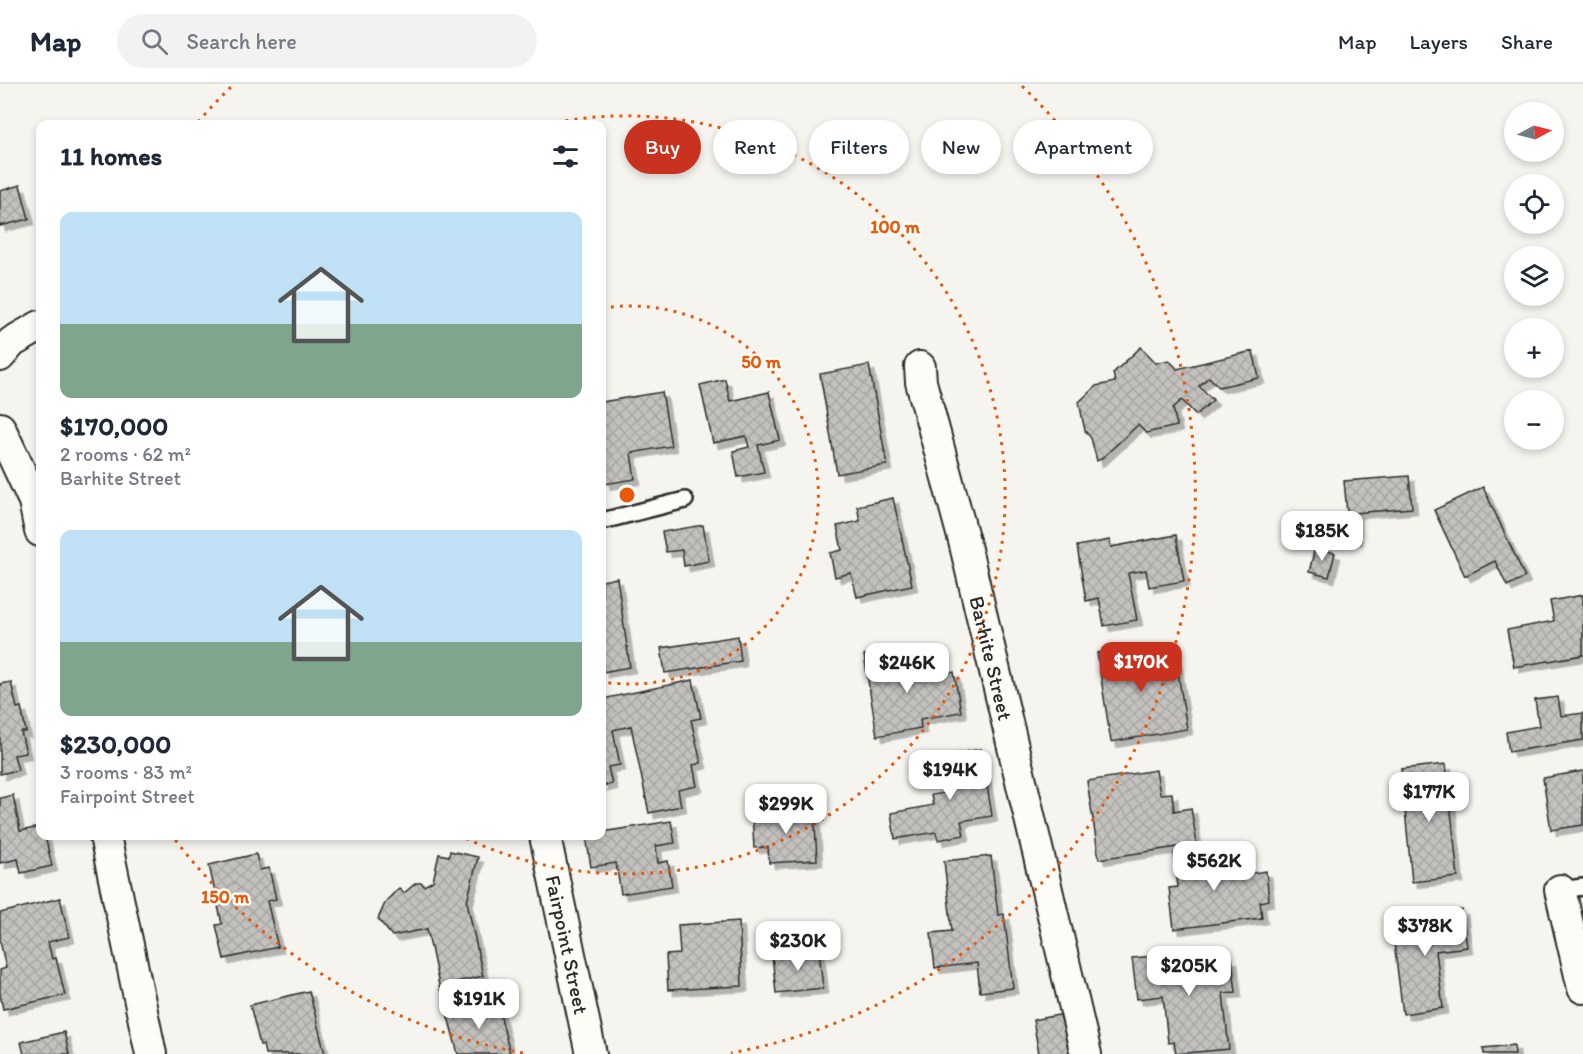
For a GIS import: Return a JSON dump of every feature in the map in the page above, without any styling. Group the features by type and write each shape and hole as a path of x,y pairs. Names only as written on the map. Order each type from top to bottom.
{"street":[{"path":"0,356 12,342 36,328"},
{"name":"Barhite Street","path":"920,367 921,382 964,541 1086,1054"},
{"path":"0,428 34,501 36,511"},
{"path":"106,840 151,1054"},
{"name":"Fairpoint Street","path":"546,840 591,1054"},
{"path":"1571,888 1583,988"}],"lane":[{"path":"606,520 685,500"}],"building":[{"path":"20,185 29,219 0,226 0,191"},
{"path":"1141,347 1156,363 1169,360 1177,369 1253,351 1259,378 1219,387 1209,377 1199,386 1213,400 1196,415 1182,400 1173,408 1177,426 1146,433 1138,425 1097,461 1091,438 1085,431 1079,402 1096,386 1115,382 1113,373"},
{"path":"869,365 887,465 837,474 820,374"},
{"path":"725,379 730,401 769,392 780,440 758,445 764,472 738,477 733,451 749,447 746,436 713,443 700,385"},
{"path":"662,392 671,446 631,453 635,479 606,484 606,401"},
{"path":"1409,476 1412,508 1355,513 1357,539 1332,542 1331,534 1349,533 1344,481"},
{"path":"1483,487 1525,577 1507,586 1495,561 1465,576 1434,510"},
{"path":"893,498 912,585 857,597 851,573 835,577 830,553 842,550 837,526 860,521 857,506"},
{"path":"703,525 709,561 684,566 682,550 666,552 662,532"},
{"path":"1176,535 1184,581 1149,587 1146,570 1128,573 1137,620 1104,626 1099,598 1086,601 1077,546 1110,540 1111,547"},
{"path":"1315,548 1335,553 1329,577 1309,572"},
{"path":"617,578 630,667 606,671 606,580"},
{"path":"1583,595 1583,655 1514,667 1507,630 1554,621 1550,601"},
{"path":"738,636 741,661 665,673 661,648"},
{"path":"1132,648 1133,655 1174,648 1187,729 1111,742 1097,653"},
{"path":"903,649 908,680 954,672 961,712 920,719 921,728 877,736 864,655"},
{"path":"693,680 701,718 691,720 701,763 693,765 697,786 678,790 681,806 649,813 631,726 613,730 620,765 608,767 612,784 606,785 606,698"},
{"path":"11,682 17,708 21,707 26,732 21,732 26,753 14,755 18,770 0,774 0,684"},
{"path":"1558,697 1561,716 1583,713 1583,740 1509,752 1506,732 1539,726 1535,700"},
{"path":"981,749 992,816 961,821 964,835 938,840 936,832 895,839 891,813 933,805 931,795 950,792 944,756"},
{"path":"1446,764 1458,877 1412,882 1401,769"},
{"path":"1156,770 1160,794 1172,793 1174,811 1191,808 1197,844 1099,859 1087,781"},
{"path":"1583,771 1583,825 1551,830 1543,778"},
{"path":"13,795 20,831 36,828 36,840 46,840 52,866 21,873 18,859 0,863 0,798"},
{"path":"814,808 817,860 769,863 768,847 754,848 752,813"},
{"path":"671,821 675,843 656,846 658,863 668,861 672,886 621,894 616,863 591,867 587,840 606,840 606,831"},
{"path":"1215,848 1218,878 1266,871 1269,900 1260,902 1262,918 1174,929 1169,888 1178,887 1174,853"},
{"path":"450,851 478,857 467,902 483,976 451,983 451,987 440,990 427,929 392,936 378,919 386,901 399,888 404,893 416,883 422,883 424,886 433,881 439,854 449,856"},
{"path":"256,854 260,870 269,868 276,899 267,901 278,947 224,959 216,925 222,924 209,865"},
{"path":"991,856 998,915 1004,914 1013,988 980,992 977,963 935,968 931,933 952,931 944,861"},
{"path":"60,898 69,937 48,942 52,959 56,958 65,995 3,1009 0,995 0,970 6,968 0,941 0,913"},
{"path":"1462,910 1467,947 1436,951 1443,1008 1403,1014 1393,935 1404,933 1402,918"},
{"path":"739,921 742,986 668,990 666,955 680,954 678,925"},
{"path":"819,950 823,988 776,993 772,955"},
{"path":"1214,951 1215,960 1232,958 1236,992 1223,993 1229,1049 1176,1054 1174,1042 1168,1043 1163,996 1137,999 1132,958"},
{"path":"309,991 325,1054 265,1054 263,1045 260,1045 250,1005"},
{"path":"497,1001 510,1054 458,1054 447,1013"},
{"path":"1064,1014 1072,1054 1039,1054 1033,1020"},
{"path":"64,1032 69,1054 24,1054 21,1042"},
{"path":"1514,1045 1515,1054 1484,1054 1483,1048"}]}
